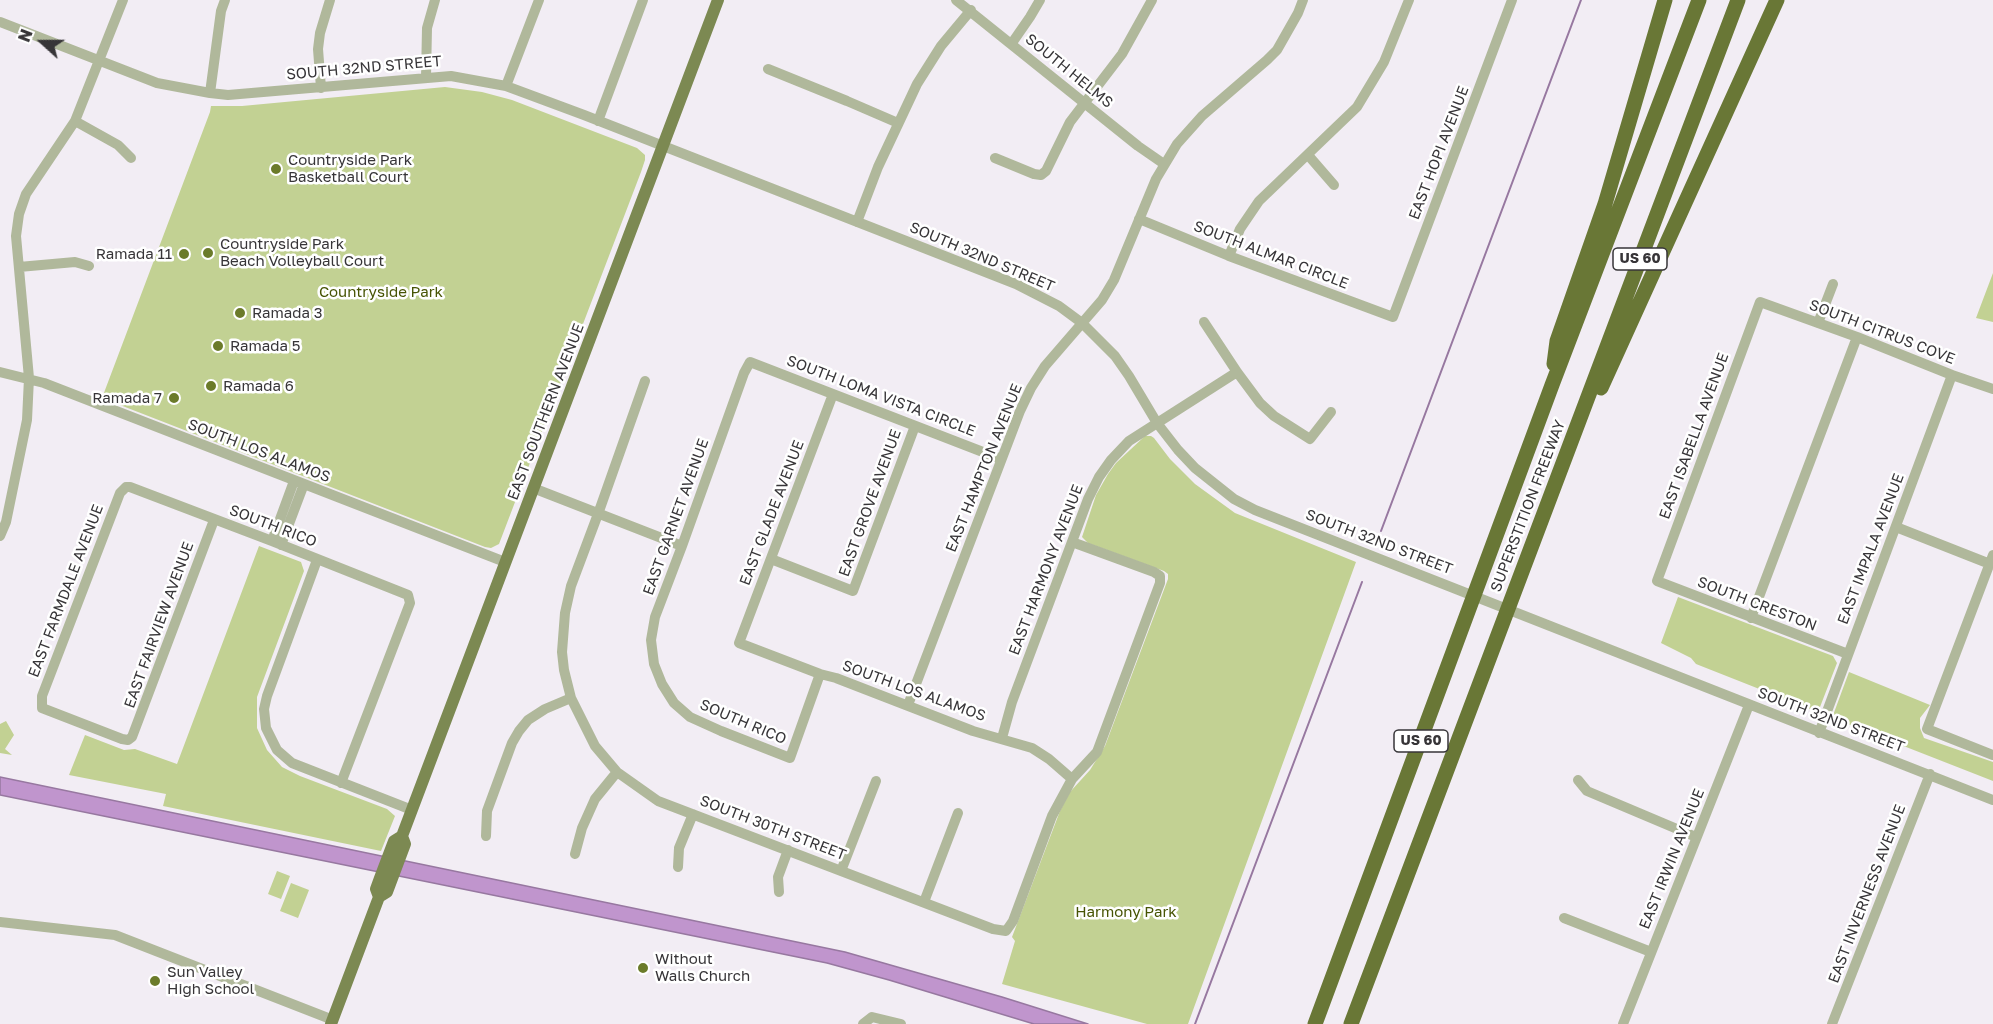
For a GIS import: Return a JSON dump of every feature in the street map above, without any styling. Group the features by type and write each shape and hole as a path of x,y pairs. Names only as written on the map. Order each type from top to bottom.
{"highway":[{"path":"1552,385 1557,341 1605,204 1665,0"},
{"name":"SUPERSTITION FREEWAY","path":"1315,1024 1552,385 1699,0"},
{"name":"SUPERSTITION FREEWAY","path":"1352,1024 1738,0"},
{"path":"1542,519 1777,0"}],"main road":[{"name":"EAST SOUTHERN AVENUE","path":"332,1022 379,897 376,889 387,876 394,859 394,841 402,836 718,0"}],"street":[{"path":"0,536 6,522 20,462 27,420 29,378 16,236 19,214 26,194 75,121 123,0"},
{"path":"210,93 221,11 225,0"},
{"path":"321,88 318,49 320,33 330,0"},
{"path":"426,77 427,28 435,0"},
{"path":"506,86 539,0"},
{"path":"597,121 643,0"},
{"name":"SOUTH HELMS","path":"956,0 1164,164"},
{"path":"1012,43 1040,0"},
{"path":"995,158 1034,174 1044,174 1062,136 1122,54 1152,0"},
{"name":"EAST HAMPTON AVENUE","path":"908,705 1001,459 1031,388 1045,366 1102,300 1114,280 1164,164 1177,144 1202,116 1277,50 1303,0"},
{"path":"1229,256 1240,229 1259,201 1357,107 1384,62 1410,0"},
{"name":"EAST HOPI AVENUE","path":"1393,317 1512,0"},
{"path":"857,222 898,123 917,84 941,46 971,10"},
{"name":"SOUTH 32ND STREET","path":"0,22 157,82 210,93 228,94 321,88 451,76 506,86 663,146 1016,284 1059,306 1082,323 1115,356 1157,423 1195,468 1234,499 1265,514 1993,800"},
{"path":"768,69 898,123"},
{"path":"75,121 118,145 131,158"},
{"path":"1308,155 1334,185"},
{"name":"SOUTH ALMAR CIRCLE","path":"1139,219 1229,256 1393,317"},
{"path":"19,267 75,262 89,266"},
{"path":"1818,323 1833,284"},
{"name":"SOUTH CITRUS COVE","path":"1760,302 1993,389"},
{"name":"EAST ISABELLA AVENUE","path":"1657,581 1760,302"},
{"path":"1204,322 1260,403 1274,416 1310,439 1331,412"},
{"path":"1751,618 1857,338"},
{"name":"SOUTH LOMA VISTA CIRCLE","path":"750,362 1001,459"},
{"name":"EAST GARNET AVENUE","path":"662,684 654,664 651,640 655,617 750,362"},
{"name":"SOUTH LOS ALAMOS","path":"0,372 29,378 505,562"},
{"name":"EAST HARMONY AVENUE","path":"1002,738 1012,702 1099,477 1111,460 1130,441 1237,372"},
{"name":"EAST IMPALA AVENUE","path":"1819,733 1952,375"},
{"name":"SOUTH 30TH STREET","path":"645,381 571,586 565,613 562,652 571,698 595,746 617,772 658,801 993,929 1006,931 1013,921 1052,816 1072,779"},
{"name":"EAST GLADE AVENUE","path":"740,643 833,394"},
{"name":"EAST GROVE AVENUE","path":"771,559 853,591 915,426"},
{"path":"276,543 299,482"},
{"name":"SOUTH RICO","path":"126,487 408,595 410,603 341,783"},
{"name":"EAST FARMDALE AVENUE","path":"126,487 120,493 42,696 42,708 129,740"},
{"path":"533,488 682,546"},
{"name":"EAST FAIRVIEW AVENUE","path":"129,740 134,734 214,520"},
{"path":"1896,527 1991,559 1927,729 1993,755"},
{"path":"1072,542 1160,576 1160,583 1097,752 1072,779"},
{"path":"317,560 267,696 264,716 268,733 277,750 297,766 412,810"},
{"name":"SOUTH CRESTON","path":"1657,581 1848,654"},
{"name":"SOUTH LOS ALAMOS","path":"740,643 973,731 1032,748 1072,779"},
{"name":"SOUTH RICO","path":"662,684 674,703 690,717 790,758 820,674"},
{"path":"486,836 487,811 524,716 571,698"},
{"name":"EAST IRWIN AVENUE","path":"1623,1024 1749,705"},
{"path":"575,854 582,828 595,799 617,772"},
{"name":"EAST INVERNESS AVENUE","path":"1832,1024 1930,774"},
{"path":"1578,780 1587,791 1696,837"},
{"path":"841,871 876,781"},
{"path":"924,902 958,813"},
{"path":"678,867 679,848 693,814"},
{"path":"779,892 778,877 788,850"},
{"path":"1564,918 1651,952"},
{"path":"0,922 115,935 332,1022"},
{"path":"866,1021 880,1018 901,1024"}],"green space":[{"name":"Countryside Park","path":"445,87 482,92 512,100 637,148 645,155 641,172 499,544 491,548 102,398 211,106 242,106"},
{"path":"1993,273 1993,322 1976,318"},
{"name":"Harmony Park","path":"1145,436 1154,438 1170,459 1195,484 1235,513 1356,562 1188,1024 1147,1024 1002,984 1015,941 1012,937 1060,811 1070,792 1090,770 1105,746 1168,579 1168,574 1164,571 1088,543 1082,537 1096,495 1108,474 1116,463"},
{"path":"259,546 301,562 304,571 257,697 257,728 267,750 282,767 387,809 395,816 381,851 163,806 166,794 69,775 85,735 124,750 135,749 177,764"},
{"path":"1678,597 1833,656 1837,663 1820,707 1810,709 1696,664 1691,658 1661,643"},
{"path":"1849,672 1930,705 1920,718 1920,728 1924,738 1993,762 1993,781 1832,718"},
{"path":"6,721 14,735 5,749 12,755 0,753 0,724"},
{"path":"277,871 290,876 281,899 268,894"},
{"path":"291,883 309,890 298,918 280,911"}],"shaded area":[{"path":"0,777 845,952 1088,1024 1034,1024 827,963 0,795"}],"waterway":[{"path":"1381,531 1581,0"},
{"path":"1195,1024 1362,582"}],"place":[{"name":"Countryside Park Basketball Court","path":"276,169"},
{"name":"Countryside Park Beach Volleyball Court","path":"208,253"},
{"name":"Ramada 11","path":"184,254"},
{"name":"Ramada 3","path":"240,313"},
{"name":"Ramada 5","path":"218,346"},
{"name":"Ramada 6","path":"211,386"},
{"name":"Ramada 7","path":"174,398"},
{"name":"Without Walls Church","path":"643,968"},
{"name":"Sun Valley High School","path":"155,981"}]}
